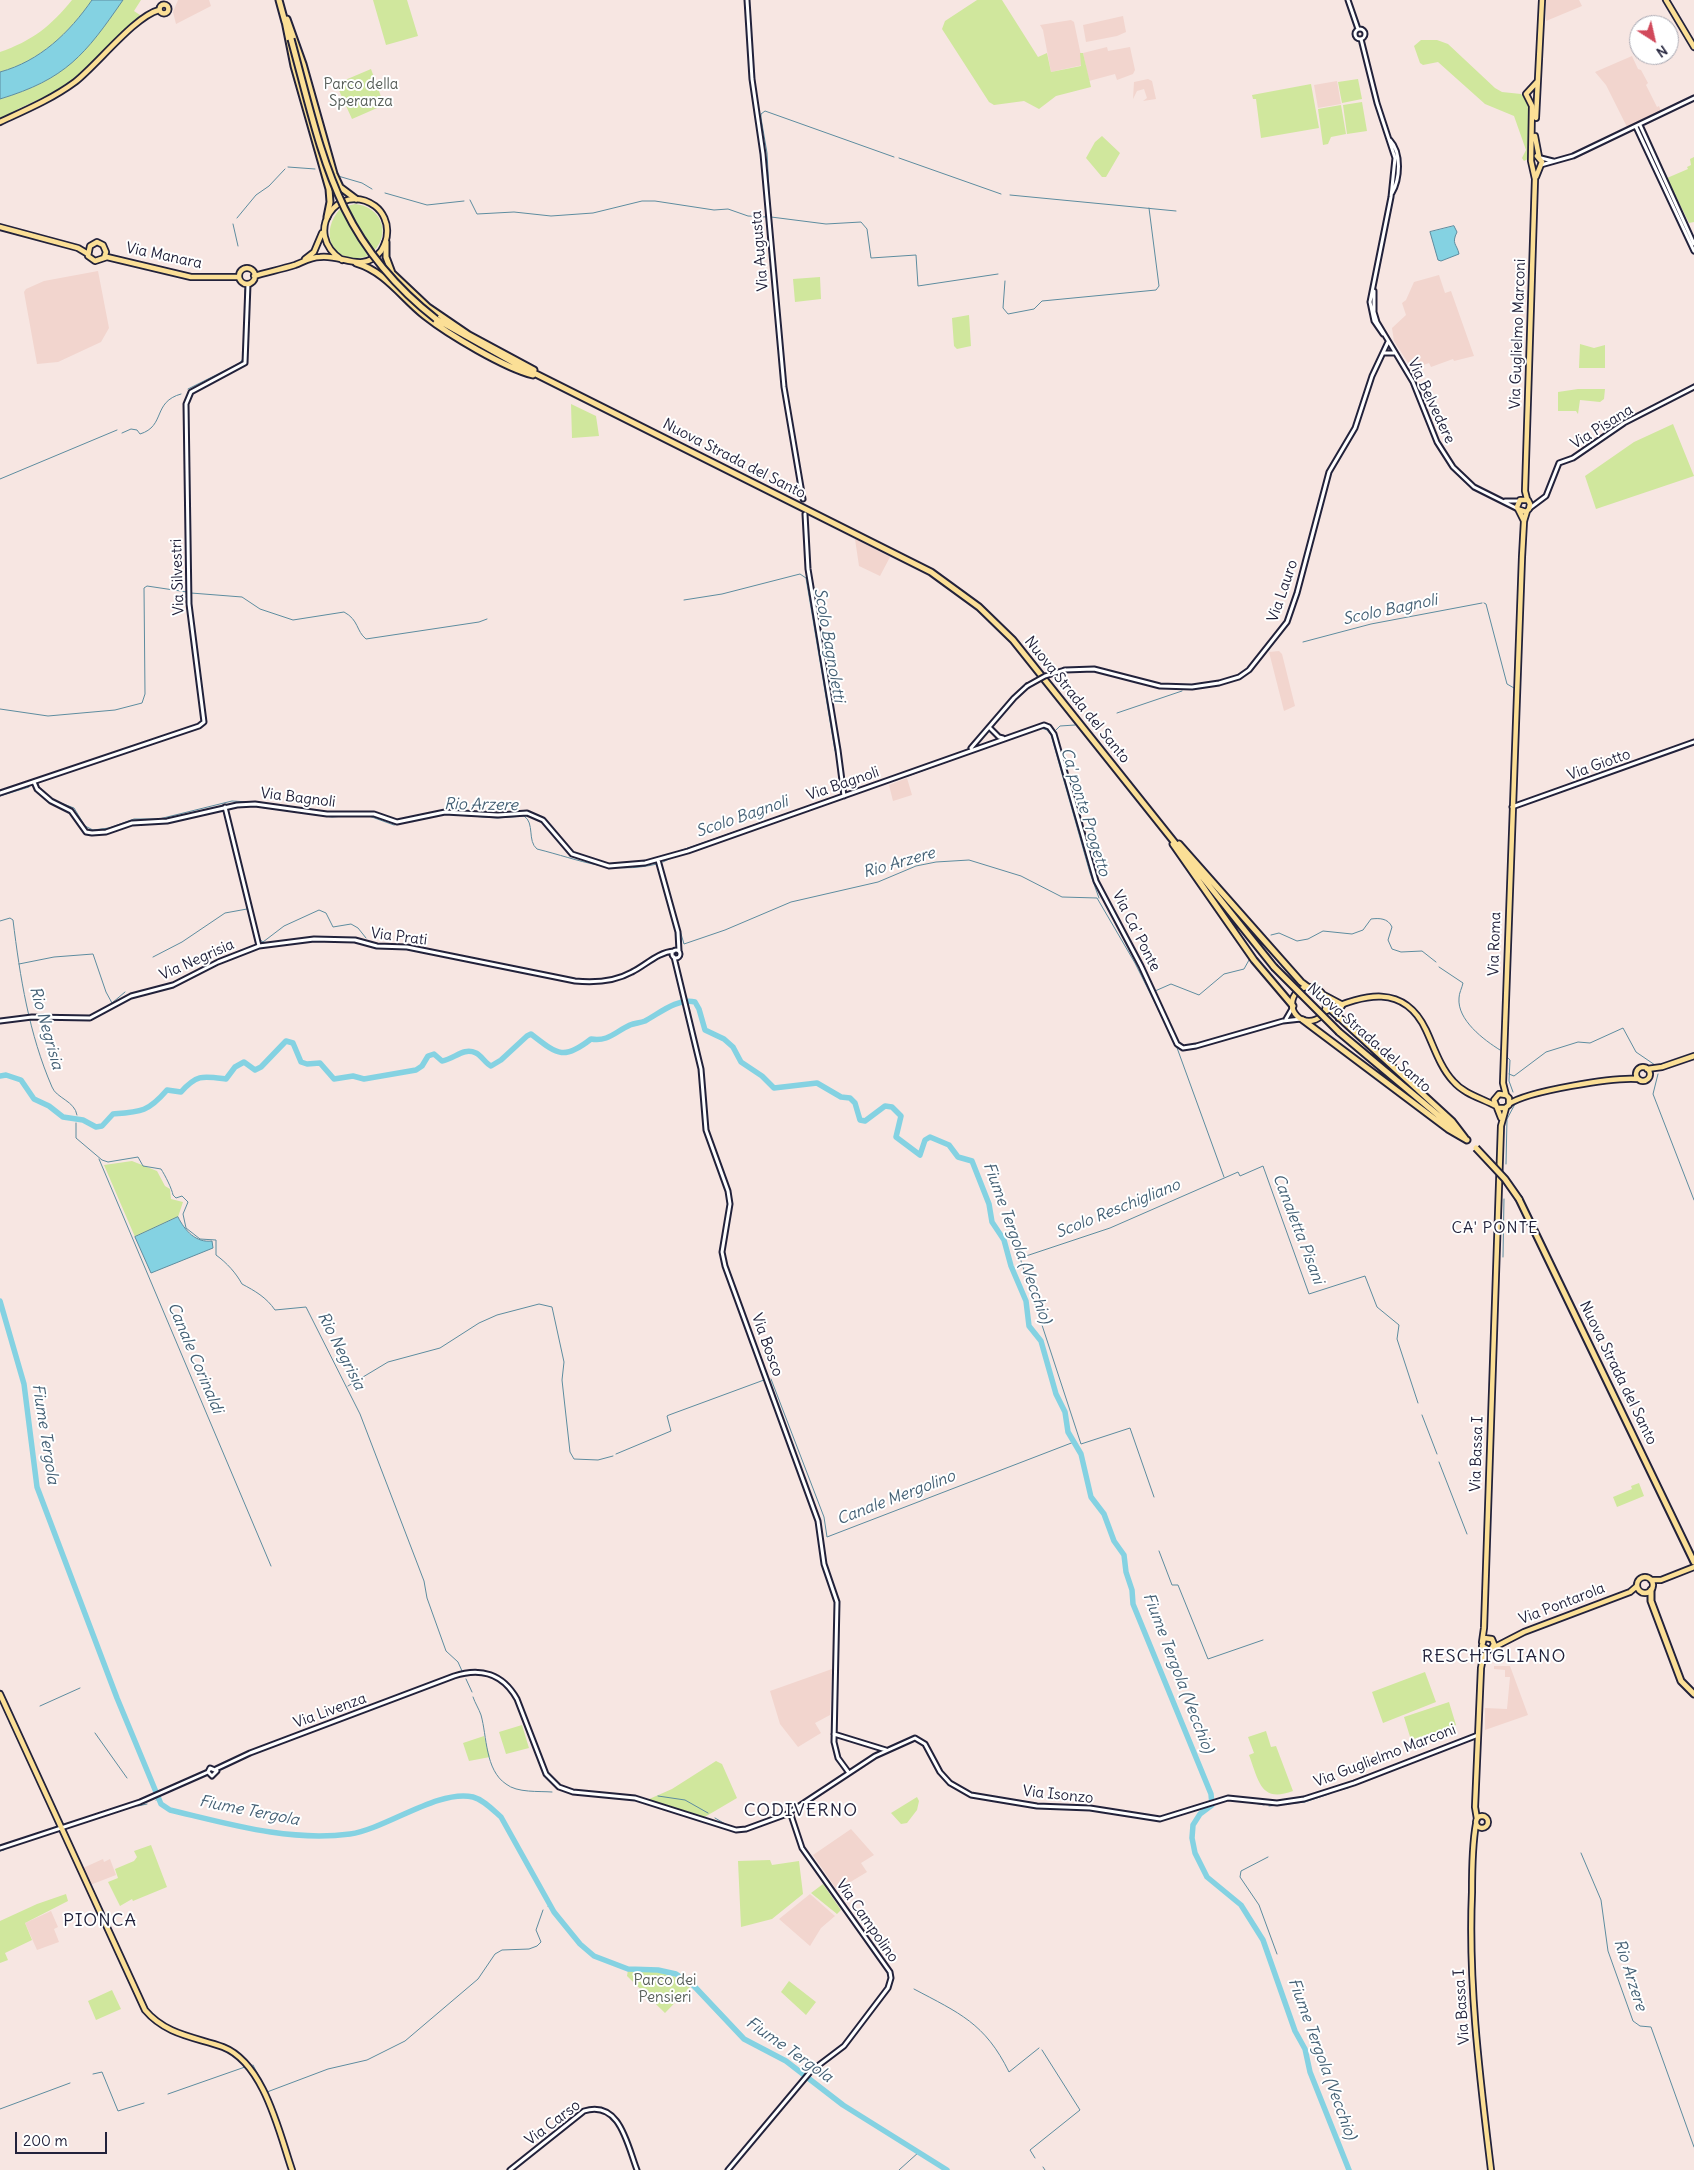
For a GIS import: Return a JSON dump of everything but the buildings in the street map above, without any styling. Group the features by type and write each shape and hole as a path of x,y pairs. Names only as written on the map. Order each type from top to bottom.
{"highway":[{"name":"Nuova Strada del Santo","path":"280,0 322,151 343,207 366,247 384,271 407,295 436,320 466,338 931,572 958,590 1014,640 1274,966 1338,1032 1467,1140 1505,1179 1519,1199 1694,1562"},
{"path":"286,20 337,182 344,191 356,199"},
{"path":"286,20 294,66 330,196 326,218"},
{"path":"386,242 386,257 392,273 428,307 469,335 517,359 544,378"},
{"path":"356,263 380,274 425,316 466,343 527,373 544,378"},
{"path":"1167,833 1186,850 1290,970 1309,988"},
{"path":"1167,833 1179,856 1225,921 1293,1007"},
{"path":"1339,1019 1338,1011 1342,1005"},
{"path":"1330,1009 1452,1121 1467,1140"},
{"path":"1302,1020 1448,1129 1467,1140"},
{"path":"1652,1589 1651,1601 1681,1681 1694,1694"},
{"path":"1642,1593 1651,1601"}],"main road":[{"path":"0,122 66,88 148,15 159,10 161,6 166,6 171,0"},
{"path":"1538,82 1526,93 1533,112 1532,158 1540,158 1535,140 1536,94 1538,82 1542,0"},
{"path":"1666,0 1694,48"},
{"path":"1529,89 1536,94"},
{"path":"1528,99 1533,99 1536,94"},
{"name":"Via Guglielmo Marconi","path":"1529,509 1525,490 1536,179 1532,158"},
{"name":"Via Guglielmo Marconi","path":"1536,179 1540,158"},
{"path":"1533,166 1540,166"},
{"path":"254,276 252,271 246,269 241,272 239,277 243,283 248,284 253,280 254,276 301,262 320,256 356,263 364,262 377,255 386,242 387,226 382,213 368,202 356,199 336,206 326,218 314,252 301,262"},
{"path":"0,227 78,248 95,261 104,258 106,250 99,243 78,248"},
{"path":"323,230 328,248 342,260"},
{"path":"88,254 90,246"},
{"name":"Via Manara","path":"106,250 114,258"},
{"name":"Via Manara","path":"104,258 114,258 191,277 239,277"},
{"name":"Via Guglielmo Marconi","path":"1519,510 1520,500 1525,490"},
{"path":"1520,500 1528,500"},
{"path":"1512,807 1524,521 1529,509 1519,510 1524,521"},
{"name":"Via Roma","path":"1508,1106 1503,1083 1503,1060 1512,807"},
{"path":"1342,1005 1309,988 1301,990 1296,995 1293,1007 1302,1020 1315,1020 1324,1012 1342,1005 1380,995 1393,998 1408,1006 1422,1023 1450,1078 1460,1088 1497,1107 1508,1106 1527,1096"},
{"path":"1322,994 1330,1009"},
{"path":"1324,1012 1326,1004"},
{"path":"1481,1098 1527,1096 1621,1078 1636,1072 1642,1067 1647,1069 1662,1067 1694,1056"},
{"path":"1621,1078 1644,1081 1662,1067"},
{"path":"1647,1069 1650,1076"},
{"path":"1636,1072 1638,1079"},
{"name":"Via Roma","path":"1497,1096 1503,1083"},
{"path":"1497,1096 1497,1107 1502,1120"},
{"path":"1502,1120 1508,1106"},
{"name":"Via Bassa I","path":"1491,2170 1472,1984 1471,1912 1484,1628 1502,1120"},
{"name":"Via Pontarola","path":"1490,1649 1503,1641 1630,1592 1642,1578 1660,1580 1694,1567"},
{"path":"1651,1580 1652,1589"},
{"name":"Via Pontarola","path":"1630,1592 1642,1593 1652,1589 1660,1580"},
{"path":"1637,1586 1642,1593"},
{"path":"1484,1628 1491,1638 1494,1644 1490,1649 1482,1644 1484,1638 1491,1638 1503,1641"},
{"name":"Via Bassa I","path":"1482,1662 1490,1649"},
{"path":"0,1694 145,2010 171,2031 222,2047 245,2062 260,2081 292,2170"},
{"path":"1476,1802 1484,1816 1476,1821 1482,1828"},
{"name":"Via Bassa I","path":"1474,1841 1482,1828 1489,1822 1484,1816"}],"street":[{"name":"Via Augusta","path":"747,0 752,78 763,154 784,387 803,499"},
{"path":"1348,0 1358,28 1365,32 1361,39"},
{"path":"1358,28 1355,35 1361,39 1377,103 1390,140 1396,148 1398,162 1374,287 1375,316 1389,343"},
{"path":"1540,166 1557,161 1638,126 1694,98"},
{"path":"1638,126 1694,244"},
{"path":"1638,126 1694,251"},
{"path":"1540,158 1557,161"},
{"name":"Via Silvestri","path":"34,782 202,724 204,717 195,664 188,593 190,564 185,488 187,400 191,392 245,363 248,284"},
{"name":"Via Belvedere","path":"1389,343 1413,382 1436,442 1448,460 1474,487 1519,510"},
{"name":"Via Lauro","path":"990,728 1008,704 1027,686 1045,676 1065,670 1094,669 1160,686 1192,687 1234,678 1249,670 1282,630 1291,613 1329,472 1355,428 1366,391 1382,354 1389,343"},
{"path":"1382,354 1390,351 1396,353"},
{"name":"Via Pisana","path":"1529,509 1546,496 1559,463 1574,458 1624,423 1694,387"},
{"name":"Via Belvedere","path":"1502,501 1520,500"},
{"path":"1528,500 1539,501"},
{"path":"805,514 808,573 844,786 844,796"},
{"name":"Via Bagnoli","path":"34,782 37,789 51,801 71,811 86,832 92,833 106,832 132,823 167,821 225,807 255,804 327,814 366,813 397,822 445,812 498,815 527,813 543,820 570,852 587,860 621,866 658,860 1044,725"},
{"name":"Via Ca' Ponte","path":"1044,725 1054,734 1096,881 1141,966 1177,1044 1183,1048 1196,1046 1283,1021 1302,1020"},
{"path":"990,728 998,737 1004,738"},
{"name":"Via Bagnoli","path":"969,750 990,728"},
{"name":"Via Giotto","path":"1512,807 1694,742"},
{"path":"0,793 34,782"},
{"path":"844,786 848,794"},
{"path":"225,807 259,946"},
{"path":"658,860 678,932 678,946 675,953"},
{"name":"Via Prati","path":"259,946 314,939 355,940 377,946 407,947 575,981 596,983 632,973 675,953"},
{"name":"Via Negrisia","path":"0,1021 30,1017 94,1017 131,996 166,988 259,946"},
{"name":"Via Bosco","path":"675,953 684,1004 704,1082 706,1130 729,1196 722,1246 725,1266 818,1521 824,1564 837,1602 834,1734 838,1758 849,1773"},
{"path":"1283,1021 1290,1016 1293,1007"},
{"name":"Via Livenza","path":"0,1848 153,1797 208,1772 210,1768 216,1769 250,1753 469,1672 483,1672 500,1678 511,1688 518,1699 546,1774 556,1785 574,1792 635,1798 731,1829 746,1829 790,1812"},
{"path":"834,1734 886,1750"},
{"name":"Via Guglielmo Marconi","path":"1212,1802 1240,1798 1277,1803 1304,1799 1361,1781 1478,1735"},
{"name":"Via Isonzo","path":"886,1750 915,1738 925,1744 940,1772 950,1783 961,1791 978,1797 1036,1806 1090,1808 1160,1819 1212,1802"},
{"path":"872,1747 875,1756"},
{"path":"790,1812 886,1750"},
{"name":"Via Livenza","path":"208,1772 214,1775 216,1769"},
{"name":"Via Campolino","path":"729,2170 808,2074 844,2046 856,2033 888,1988 891,1978 890,1972 802,1848 790,1812"},
{"name":"Via Carso","path":"510,2170 584,2111 591,2109 605,2109 612,2114 638,2170"}],"shaded area":[{"path":"178,0 209,0 211,6 176,24 173,12"},
{"path":"1546,0 1579,0 1582,6 1546,21"},
{"path":"1123,16 1126,32 1117,36 1086,42 1083,25"},
{"path":"1071,20 1074,22 1083,65 1051,72 1043,30 1040,25"},
{"path":"1107,47 1108,51 1130,47 1135,70 1133,74 1117,80 1115,74 1089,81 1083,53"},
{"path":"1629,57 1629,65 1636,65 1641,70 1648,83 1646,85 1661,111 1627,127 1606,85 1595,72"},
{"path":"1148,79 1152,81 1156,99 1143,101 1147,98 1144,89 1137,91 1133,99 1134,82"},
{"path":"1337,81 1341,104 1318,108 1314,85"},
{"path":"98,271 109,328 101,342 58,362 37,364 24,292 26,289 44,281"},
{"path":"1439,275 1445,293 1451,291 1474,356 1454,361 1453,359 1431,367 1429,363 1412,369 1394,341 1392,328 1406,315 1402,303 1406,300 1414,282"},
{"path":"855,539 890,557 880,576 859,566"},
{"path":"1279,651 1282,654 1295,706 1284,711 1269,652"},
{"path":"907,778 912,795 893,801 889,785"},
{"path":"1494,1666 1510,1666 1528,1715 1485,1730 1485,1708 1507,1709 1510,1677 1505,1677 1505,1670 1494,1669"},
{"path":"832,1669 830,1715 815,1723 821,1733 798,1747 780,1724 770,1691"},
{"path":"851,1829 874,1855 861,1863 867,1872 837,1890 813,1855"},
{"path":"103,1859 104,1862 110,1859 116,1875 90,1885 83,1868"},
{"path":"810,1894 835,1916 821,1928 810,1946 779,1919"},
{"path":"51,1911 58,1927 54,1929 59,1942 37,1950 25,1923"}],"green space":[{"path":"72,0 92,0 74,24 41,53 28,61 0,72 0,52 22,43 40,32"},
{"path":"123,0 141,0 134,11 143,17 74,80 55,92 18,109 13,114 0,120 0,99 41,83 72,63 97,36"},
{"path":"373,0 407,0 418,36 386,45"},
{"path":"977,0 1002,0 1038,57 1047,53 1051,72 1081,66 1080,53 1083,53 1091,87 1056,96 1039,109 1024,101 994,105 989,102 942,29 945,21"},
{"path":"1421,40 1437,40 1448,44 1495,88 1502,92 1521,94 1529,102 1530,158 1524,161 1522,158 1526,150 1514,116 1485,104 1438,62 1423,65 1420,63 1414,46"},
{"name":"Parco della Speranza","path":"371,69 384,105 352,119 337,86 338,83"},
{"path":"1358,79 1362,99 1342,103 1338,82"},
{"path":"1311,84 1319,128 1261,138 1256,99 1253,99 1252,95"},
{"path":"1362,102 1367,131 1347,134 1343,105"},
{"path":"1341,105 1346,134 1331,137 1328,144 1323,145 1318,109"},
{"path":"1102,136 1120,153 1106,177 1102,177 1086,158 1095,142"},
{"path":"1694,157 1694,222 1689,223 1667,178 1688,169 1687,167 1691,165 1690,159"},
{"path":"355,204 371,210 381,221 382,236 374,251 347,206"},
{"path":"340,209 368,256 346,257 333,246 330,238 330,229 333,219"},
{"path":"820,277 821,299 795,302 793,279"},
{"path":"969,315 971,346 957,349 954,346 952,318"},
{"path":"1580,344 1594,348 1605,345 1605,368 1579,368"},
{"path":"1578,389 1605,389 1604,399 1600,402 1580,400 1578,414 1576,411 1558,411 1558,392"},
{"path":"571,404 596,416 599,436 572,438"},
{"path":"1673,424 1694,476 1596,509 1585,476 1634,442"},
{"path":"132,1161 157,1171 165,1186 170,1189 171,1199 183,1202 178,1217 135,1237 104,1165"},
{"path":"1639,1483 1644,1496 1617,1507 1613,1497 1632,1489 1631,1486"},
{"path":"1425,1672 1436,1702 1383,1723 1372,1692"},
{"path":"1449,1702 1456,1725 1411,1740 1404,1717"},
{"path":"522,1725 529,1748 506,1754 499,1732"},
{"path":"1266,1731 1271,1747 1276,1746 1293,1791 1274,1794 1263,1788 1259,1781 1249,1755 1254,1753 1248,1737"},
{"path":"484,1736 490,1757 469,1761 463,1743"},
{"path":"716,1761 722,1764 737,1798 703,1818 647,1800 672,1789"},
{"path":"917,1797 919,1801 917,1810 907,1823 901,1824 891,1813"},
{"path":"151,1845 167,1887 133,1901 132,1899 120,1906 108,1882 118,1878 115,1869 134,1861 137,1857 134,1851"},
{"path":"770,1860 772,1865 799,1861 803,1894 772,1919 741,1927 738,1861"},
{"path":"823,1884 841,1910 837,1914 811,1893"},
{"path":"66,1894 68,1901 25,1923 32,1940 5,1953 8,1960 0,1963 0,1921 37,1904"},
{"name":"Parco dei Pensieri","path":"628,1970 654,1971 668,1974 691,1986 665,2013 627,1976"},
{"path":"789,1981 816,2002 806,2015 781,1992"},
{"path":"112,1990 121,2009 96,2020 88,2001"}],"water":[{"path":"92,0 123,0 97,36 72,63 42,83 0,99 0,72 28,61 41,53 74,24"},
{"path":"1454,226 1457,232 1454,242 1459,254 1441,261 1438,260 1430,232"},
{"path":"178,1217 184,1227 196,1238 212,1241 213,1248 151,1273 135,1237"}],"waterway":[{"path":"770,208 767,153 761,118 761,114 765,111 894,157"},
{"path":"899,158 1001,194"},
{"path":"288,167 315,169"},
{"path":"237,218 256,195 269,186 285,169"},
{"path":"338,176 362,183 372,189"},
{"path":"385,193 427,205 464,201"},
{"path":"1010,195 1176,211"},
{"path":"470,200 477,214 514,212 551,216 593,213 642,201 655,201 714,210 728,209 748,216 767,217"},
{"path":"1005,281 1003,308 1008,314 1034,309 1042,301 1156,290 1159,286 1149,208"},
{"path":"771,217 826,224 861,222 867,229 871,258 916,255 918,286 998,274"},
{"path":"233,224 238,246"},
{"path":"244,346 245,289"},
{"path":"188,389 240,363 244,357"},
{"path":"122,433 131,429 137,430 140,434 148,430 157,420 166,402 181,394"},
{"path":"0,479 117,430"},
{"name":"Scolo Bagnoletti","path":"684,600 722,594 800,574 806,578 835,751"},
{"name":"Scolo Bagnoletti","path":"0,709 48,716 115,710 142,703 145,694 144,588 147,586 187,592"},
{"name":"Scolo Bagnoletti","path":"191,593 242,597 260,609 293,620 344,612 352,618 360,633 366,639 479,622 487,619"},
{"name":"Scolo Bagnoli","path":"1303,642 1371,624 1482,603"},
{"name":"Scolo Bagnoli","path":"1484,603 1486,604 1507,684 1514,688"},
{"name":"Scolo Bagnoli","path":"1117,713 1182,691"},
{"name":"Scolo Bagnoli","path":"1056,730 1060,726 1075,725"},
{"name":"Ca' ponte Progetto","path":"1041,728 1047,730 1051,735 1090,873 1099,898"},
{"name":"Scolo Bagnoli","path":"908,776 1021,735"},
{"name":"Rio Arzere","path":"0,796 29,787"},
{"name":"Rio Arzere","path":"40,788 53,800 74,808 85,826 93,830 109,828 134,819 159,819 232,801 249,802"},
{"name":"Scolo Bagnoli","path":"668,855 823,801"},
{"name":"Rio Arzere","path":"252,806 332,817 358,815"},
{"name":"Rio Arzere","path":"369,816 394,825 445,814 497,818 524,816 529,823 532,841 537,849 610,867 625,868 657,864"},
{"name":"Scolo Bagnoli","path":"663,862 669,859"},
{"name":"Rio Arzere","path":"660,863 684,944 725,930 791,902 878,882 916,866 936,862 969,860 1021,876 1062,897 1097,898 1135,963 1173,1039"},
{"path":"153,957 182,942 225,913 247,909"},
{"path":"259,939 263,942 284,926 319,910 326,913 333,927 351,924 358,928 366,938"},
{"name":"Rio Negrisia","path":"0,921 10,918 13,920 26,1005 44,1067 54,1091 73,1106 77,1115"},
{"name":"Rio Arzere","path":"1271,935 1279,933 1297,941 1308,939 1323,931 1352,934 1363,930 1371,919 1380,919 1386,920 1392,927 1388,940 1392,949 1401,952 1422,951 1436,962"},
{"path":"19,964 54,957 93,954 106,992 112,1003 125,992"},
{"name":"Rio Arzere","path":"1155,991 1171,984 1199,995 1224,974 1244,969 1249,960"},
{"name":"Rio Arzere","path":"1439,967 1463,983 1459,994 1462,1014 1479,1035 1500,1050"},
{"name":"Fiume Tergola (Vecchio)","path":"0,1076 6,1075 21,1080 34,1099 49,1106 63,1117 83,1120 96,1127 102,1126 113,1114 131,1113 149,1107 167,1090 181,1092 196,1079 206,1077 226,1079 235,1067 244,1062 255,1070 261,1067 286,1041 293,1043 301,1062 307,1064 320,1063 334,1079 353,1076 364,1079 416,1070 422,1066 428,1056 434,1054 442,1061 467,1051 478,1054 491,1066 501,1060 531,1034 554,1050 567,1052 591,1039 607,1038 630,1025 645,1021 675,1004 688,1001 695,1002 705,1030 724,1039 733,1047 741,1062 762,1076 774,1088 817,1083 841,1097 850,1098 855,1103 860,1120 865,1121 885,1106 892,1107 901,1116 896,1137 920,1155 925,1140 930,1137 949,1145 958,1157 972,1161 989,1204 992,1222 1004,1240 1011,1266 1026,1301 1029,1326 1041,1341 1056,1394 1065,1412 1068,1432 1081,1454 1091,1497 1104,1514 1114,1541 1124,1555 1126,1572 1132,1590 1133,1604 1211,1794 1212,1805 1200,1814 1193,1825 1192,1838 1195,1853 1207,1877 1241,1905 1263,1940 1295,2031 1305,2049 1310,2072 1349,2170"},
{"path":"1509,1074 1514,1076 1546,1052 1578,1042 1590,1043 1623,1028 1636,1052 1655,1065"},
{"name":"Scolo Reschigliano","path":"1176,1045 1224,1177"},
{"name":"Rio Arzere","path":"1507,1057 1510,1060 1509,1081 1513,1092"},
{"path":"1658,1074 1653,1094 1694,1200"},
{"name":"Rio Arzere","path":"1506,1164 1507,1119 1515,1104"},
{"name":"Rio Negrisia","path":"76,1123 76,1138 102,1160 108,1162 138,1157 143,1166 161,1169 173,1195 176,1198 182,1196 188,1202 183,1214 186,1228 200,1239 216,1240 216,1255 231,1268 242,1284 264,1298 275,1310 306,1307 360,1414 424,1581 427,1598 446,1651 458,1662 462,1671"},
{"name":"Canale Corinaldi","path":"99,1159 271,1566"},
{"name":"Scolo Reschigliano","path":"1154,1497 1130,1428 1081,1444 1020,1258 1110,1228 1238,1172 1240,1176 1263,1166 1309,1294 1365,1276 1377,1307 1399,1325 1397,1339 1418,1403"},
{"name":"Rio Arzere","path":"1503,1257 1504,1199"},
{"name":"Fiume Tergola","path":"0,1301 24,1384 37,1487 117,1698 161,1804 170,1810 237,1826 282,1834 327,1836 364,1831 444,1799 459,1796 477,1798 501,1817 554,1912 580,1944 594,1956 628,1969 658,1970 676,1974 694,1986 744,2039 786,2061 843,2105 947,2170"},
{"name":"Canale Mergolino","path":"348,1386 388,1362 440,1348 479,1323 497,1315 539,1304 552,1307 564,1362 562,1380 570,1452 574,1459 598,1460 613,1456"},
{"name":"Canale Mergolino","path":"771,1379 824,1517 827,1537 1074,1442"},
{"name":"Canale Mergolino","path":"616,1454 671,1431 667,1416 764,1380"},
{"name":"Canaletta Pisani","path":"1422,1415 1437,1454"},
{"name":"Canaletta Pisani","path":"1439,1462 1467,1534"},
{"name":"Scolo Reschigliano","path":"1159,1551 1172,1585 1178,1585 1208,1659 1263,1640"},
{"name":"Rio Negrisia","path":"466,1679 472,1692"},
{"path":"40,1706 80,1688"},
{"name":"Rio Negrisia","path":"473,1697 481,1715 490,1762 499,1778 516,1789 552,1792"},
{"path":"95,1733 127,1778"},
{"name":"Scolo Reschigliano","path":"1340,1790 1348,1788"},
{"name":"Scolo Reschigliano","path":"1269,1806 1305,1802 1329,1794"},
{"name":"Rio Negrisia","path":"658,1796 685,1800 708,1813"},
{"path":"1249,1802 1264,1805"},
{"path":"138,1806 147,1804"},
{"name":"Rio Negrisia","path":"715,1818 727,1825"},
{"path":"0,1851 4,1850"},
{"name":"Rio Arzere","path":"1581,1853 1601,1900 1608,1951 1633,2021 1640,2026 1651,2027 1694,2147"},
{"name":"Scolo Reschigliano","path":"1268,1857 1241,1871 1240,1877 1259,1905 1277,1954"},
{"path":"253,2065 267,2092 328,2069 367,2060 405,2041 478,1979 495,1954 502,1950 529,1949 537,1946 541,1942 536,1930 543,1910"},
{"name":"Rio Negrisia","path":"914,1989 969,2021 990,2042 1009,2072 1039,2048"},
{"name":"Rio Negrisia","path":"1035,2158 1030,2150 1080,2110 1042,2050"},
{"path":"168,2094 245,2067"},
{"path":"93,2074 102,2072 118,2111 144,2103"},
{"path":"0,2109 70,2083"},
{"path":"899,2170 919,2152"}],"tunnel":[{"path":"803,499 805,514"}],"district":[{"name":"CA' PONTE","path":"1495,1228"},
{"name":"RESCHIGLIANO","path":"1494,1657"},
{"name":"CODIVERNO","path":"801,1811"},
{"name":"PIONCA","path":"100,1921"}]}
